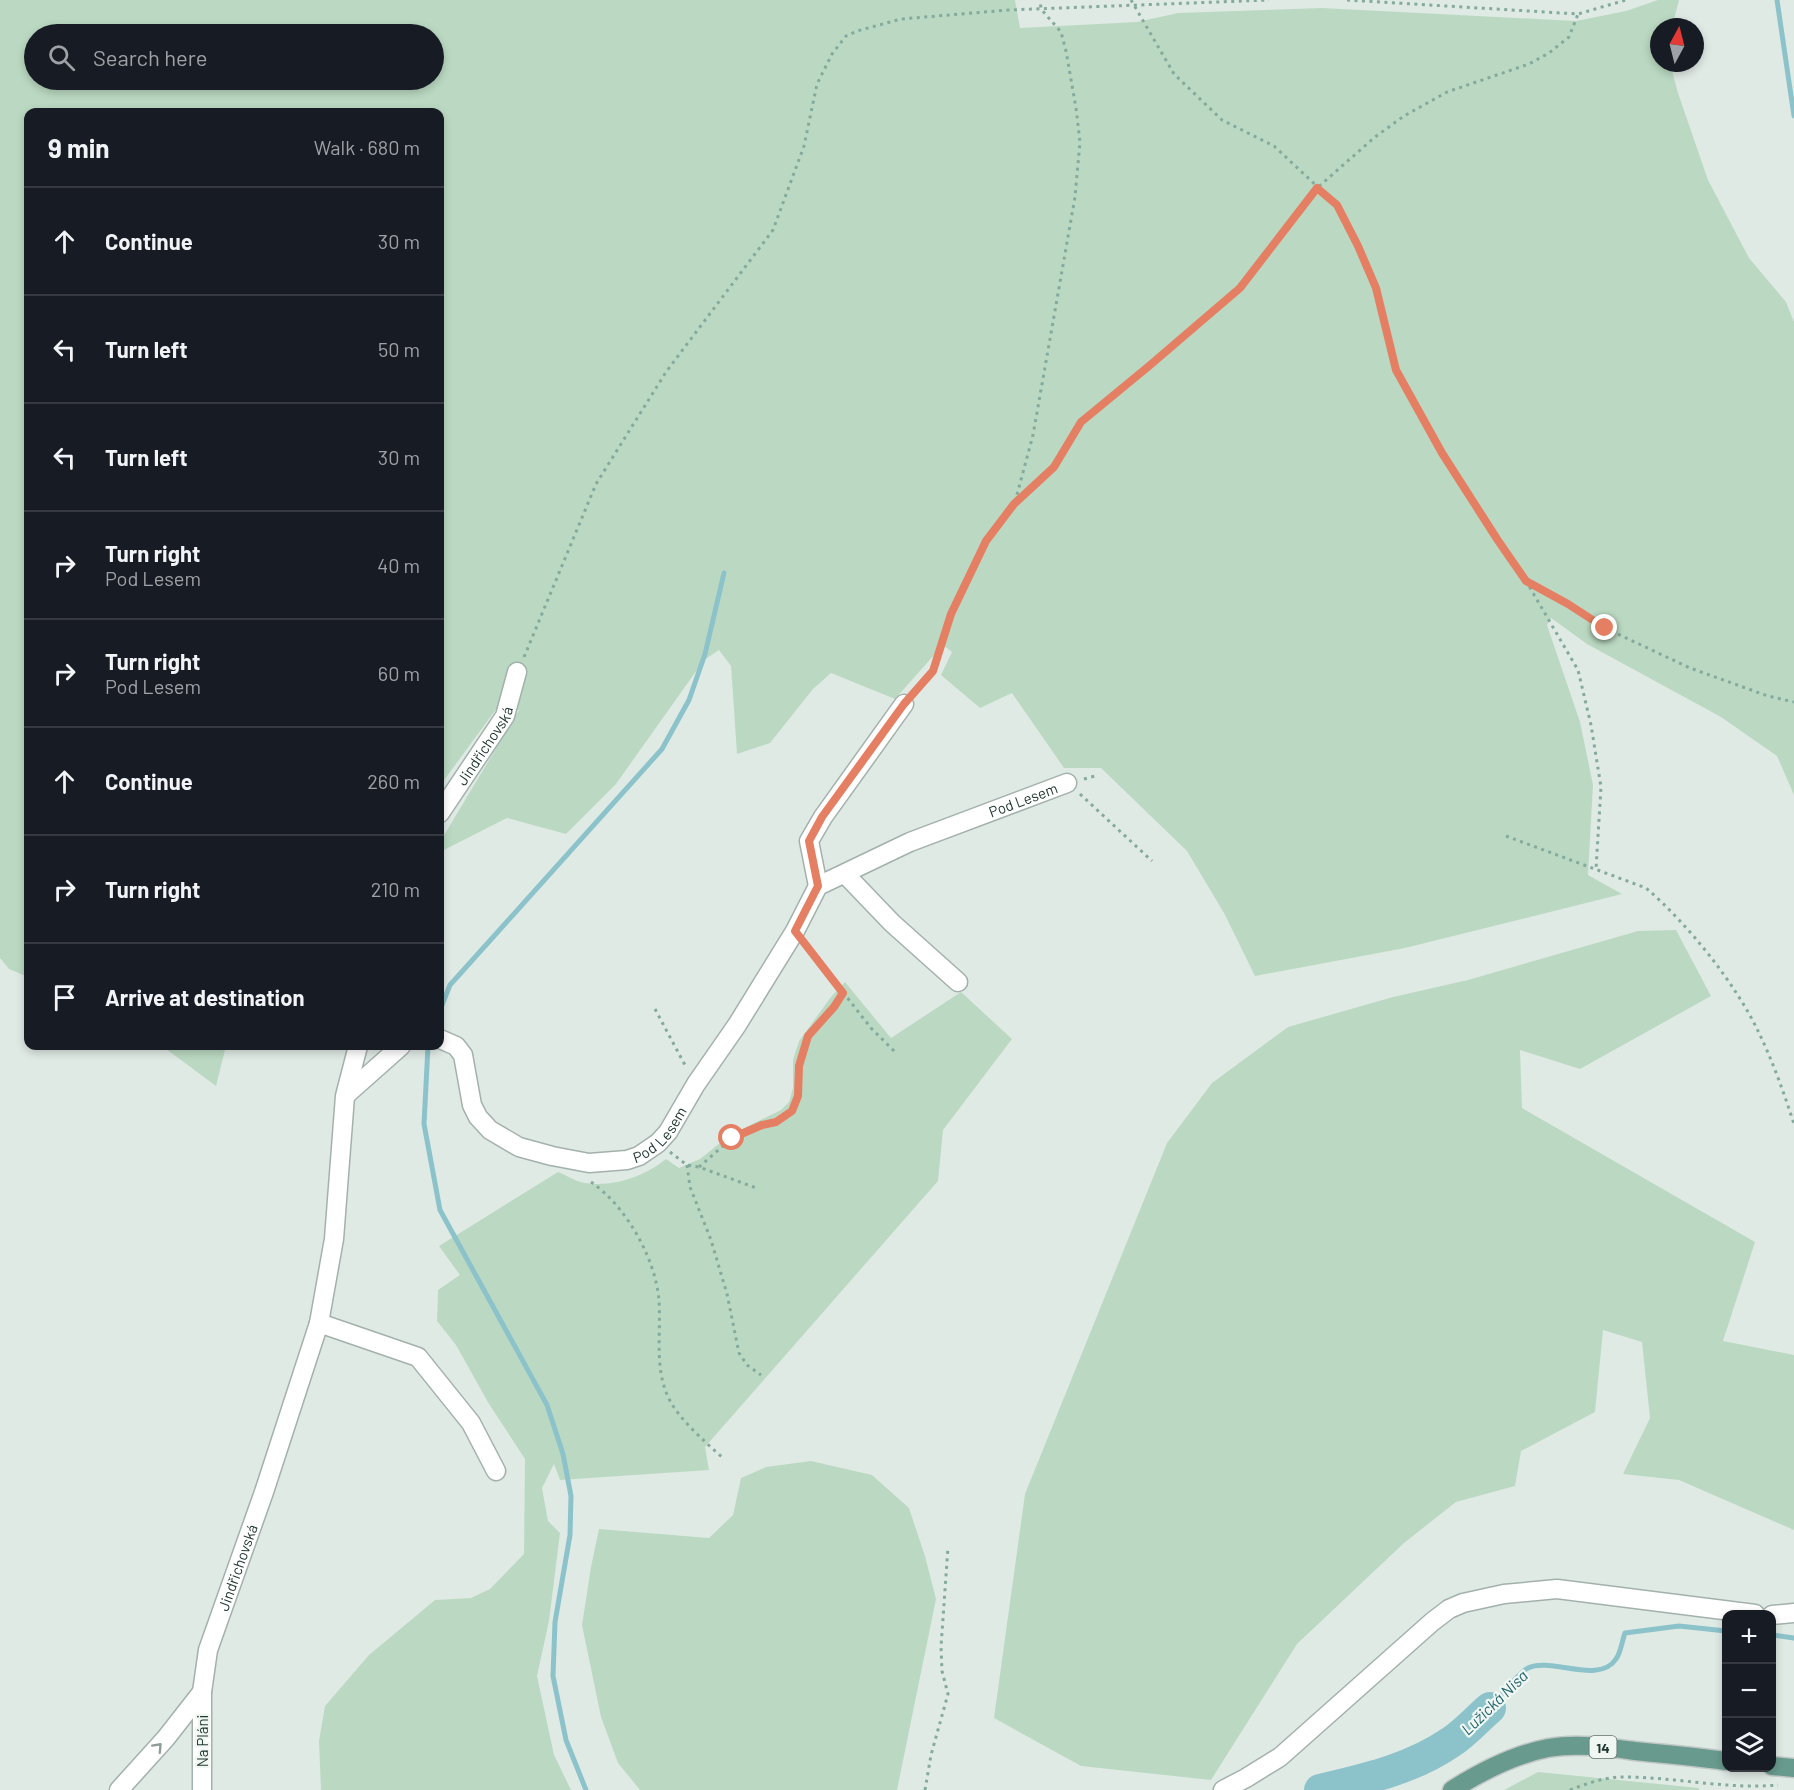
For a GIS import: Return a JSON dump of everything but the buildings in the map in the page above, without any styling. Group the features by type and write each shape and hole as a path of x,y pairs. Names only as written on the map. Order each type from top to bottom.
{"main road":[{"name":"14","path":"1452,1790 1482,1771 1521,1755 1548,1748 1604,1747 1722,1761"},
{"path":"1776,1768 1790,1775"}],"street":[{"name":"Jindřichovská","path":"444,807 505,716 517,672"},
{"path":"818,886 809,841 822,817 904,704"},
{"name":"Pod Lesem","path":"444,1041 456,1046 464,1055 472,1105 478,1117 490,1130 519,1147 552,1156 590,1162 627,1160 657,1143 668,1132 696,1084 737,1025 795,931 818,886 846,875 910,842 1067,783"},
{"path":"846,875 892,923 958,982"},
{"name":"Jindřichovská","path":"119,1790 166,1738 202,1692 208,1650 264,1492 319,1323 334,1239 345,1096 357,1050"},
{"path":"345,1096 397,1050"},
{"path":"319,1323 418,1357 471,1423 496,1471"},
{"path":"1223,1790 1246,1779 1280,1757 1432,1622 1449,1609 1463,1603 1504,1594 1557,1589 1723,1610"},
{"path":"1776,1615 1794,1613"},
{"name":"Na Pláni","path":"202,1692 202,1790"}],"path":[{"path":"1014,504 1033,435 1075,197 1080,142 1064,42 1061,32 1041,9 1040,0"},
{"path":"1132,0 1174,74 1222,120 1274,146 1337,205 1376,288 1396,370 1442,453 1526,581 1578,670 1591,725 1601,787 1596,869"},
{"path":"517,672 596,484 666,372 773,230 804,146 817,84 832,54 846,36 901,19 1041,9 1269,0"},
{"path":"1347,0 1578,14 1626,0"},
{"path":"904,704 933,671 951,614 986,541 1014,504 1054,467 1081,422 1240,288 1317,188 1375,137 1404,116 1447,92 1529,64 1549,53 1569,37 1578,14"},
{"path":"1526,581 1605,628 1690,668 1768,696 1794,702"},
{"path":"1067,783 1152,861"},
{"path":"1506,836 1646,888 1664,903 1733,987 1758,1031 1794,1124"},
{"path":"795,931 871,1028 897,1054"},
{"path":"699,1167 732,1138 762,1125 776,1122 792,1111 798,1096 799,1066 808,1036 830,1013 843,993"},
{"path":"655,1009 696,1084"},
{"path":"759,1189 699,1167 687,1165 690,1187 723,1278 740,1353 747,1365 761,1375"},
{"path":"587,1179 599,1187 625,1217 652,1265 659,1301 659,1367 666,1393 675,1408 722,1457"},
{"path":"925,1790 948,1694 942,1671 941,1647 948,1547"},
{"path":"1570,1790 1587,1783 1618,1777 1725,1787 1763,1788 1778,1786 1790,1775"}],"green space":[{"path":"0,0 1015,0 1020,28 1137,22 1178,13 1322,8 1576,21 1626,11 1658,0 1679,0 1674,18 1650,18 1650,72 1672,72 1708,180 1749,258 1786,302 1794,322 1794,795 1777,756 1721,717 1587,644 1551,618 1547,625 1580,722 1593,785 1588,875 1622,894 1405,948 1255,976 1224,913 1187,851 1101,768 1064,768 1012,693 980,708 941,675 952,652 943,645 895,699 831,673 813,689 770,743 737,754 731,666 719,650 704,660 616,784 566,834 507,818 444,850 444,835 519,710 497,708 444,780 444,108 24,108 24,975 9,969 0,958"},
{"path":"1676,930 1711,996 1580,1069 1520,1050 1522,1108 1755,1242 1723,1341 1794,1355 1794,1530 1679,1480 1623,1474 1650,1418 1642,1342 1603,1330 1595,1412 1521,1451 1515,1486 1456,1502 1404,1543 1297,1644 1211,1780 1081,1766 994,1718 1025,1494 1167,1143 1212,1083 1288,1027 1393,997 1468,980 1638,931"},
{"path":"845,982 891,1038 961,992 1012,1039 943,1130 938,1181 705,1447 709,1470 560,1480 554,1464 542,1488 548,1521 560,1533 549,1621 537,1676 554,1755 571,1790 321,1790 319,1741 325,1706 369,1655 435,1600 471,1598 490,1589 524,1554 525,1459 489,1404 456,1345 437,1321 438,1290 460,1275 439,1246 558,1172 578,1181 596,1184 617,1182 638,1176 666,1159 679,1168 700,1159 730,1135 781,1110 789,1102 793,1088 793,1060 799,1041 831,997"},
{"path":"167,1050 225,1050 216,1086"},
{"path":"811,1461 872,1475 909,1508 925,1556 936,1599 897,1790 640,1790 618,1763 601,1717 582,1625 599,1529 709,1538 733,1515 741,1478 766,1467"},
{"path":"1538,1772 1699,1788 1699,1790 1504,1790"}],"waterway":[{"path":"1777,0 1794,116"},
{"path":"444,1000 450,985 662,749 689,700 705,654 724,573"},
{"path":"428,1050 424,1124 440,1210 547,1405 563,1454 571,1496 570,1535 555,1622 553,1676 566,1740 586,1790"},
{"name":"Lužická Nisa","path":"1490,1708 1514,1680 1528,1668 1549,1666 1598,1670 1608,1666 1618,1656 1625,1633 1679,1626 1722,1631"},
{"name":"Lužická Nisa","path":"1776,1636 1794,1638"},
{"name":"Lužická Nisa","path":"1320,1790 1388,1772 1421,1759 1456,1738 1490,1708"}],"route":[{"path":"732,1138 762,1125 776,1122 792,1111 796,1105 799,1066 808,1036 826,1018 843,993 795,931 818,886 809,841 822,817 904,704 933,671 951,614 986,541 1014,504 1054,467 1081,422 1240,288 1317,188 1337,205 1358,246 1376,288 1396,370 1442,453 1497,539 1526,581 1605,628"}]}
